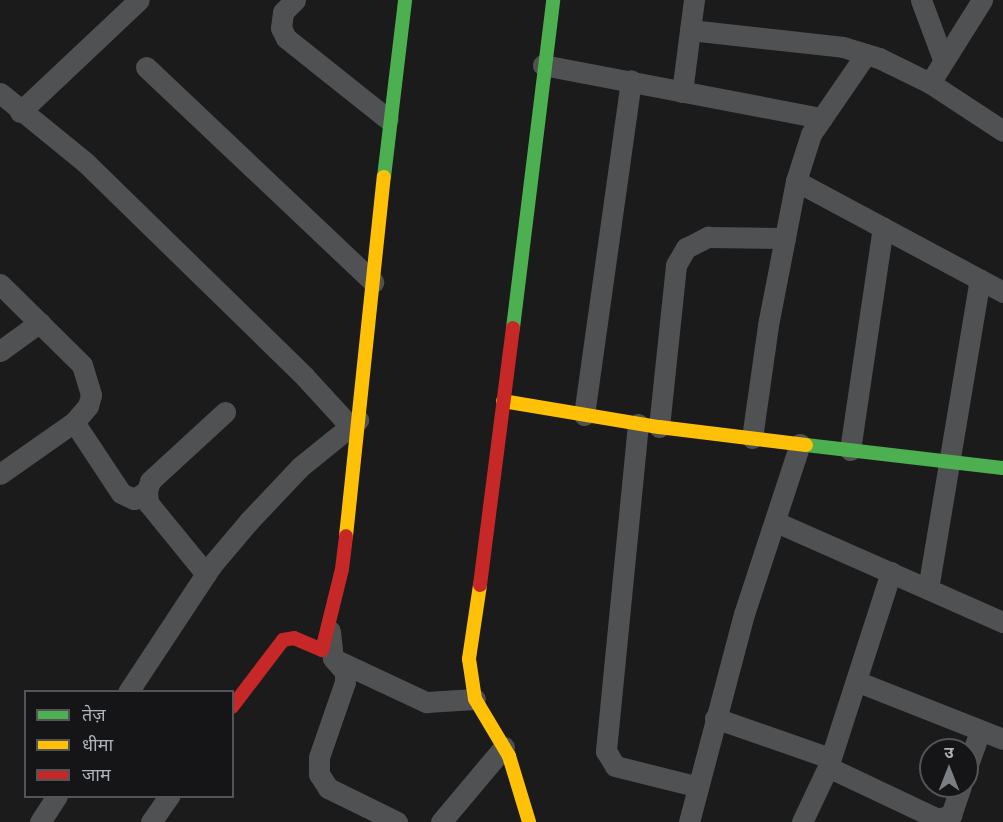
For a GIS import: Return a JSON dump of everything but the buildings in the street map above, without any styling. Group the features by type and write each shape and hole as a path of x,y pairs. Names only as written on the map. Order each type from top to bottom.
{"street":[{"path":"20,112 139,0"},
{"path":"295,0 283,12 281,28 286,38 388,119"},
{"path":"234,704 283,640 294,638 322,650 329,625 342,568 354,423 373,282 388,119 405,0"},
{"path":"529,822 504,747 475,699 469,659 530,204 543,65 553,0"},
{"path":"682,92 694,0"},
{"path":"921,0 943,60"},
{"path":"930,83 982,0"},
{"path":"690,30 843,46 930,83 1003,131"},
{"path":"752,438 796,181 811,134 866,54"},
{"path":"543,65 822,118"},
{"path":"146,67 373,282"},
{"path":"584,415 631,80"},
{"path":"0,93 20,112 86,163 354,423"},
{"path":"796,181 1003,292"},
{"path":"850,450 883,227"},
{"path":"695,786 615,766 606,751 649,425 676,265 686,248 708,237 785,238"},
{"path":"928,589 980,279"},
{"path":"0,284 82,365 89,383 88,406 74,422 0,474"},
{"path":"0,351 40,322"},
{"path":"503,401 649,425 1003,468"},
{"path":"206,574 148,503 147,491 150,481 225,412"},
{"path":"74,422 121,493 134,499 147,491"},
{"path":"129,690 206,574 300,467 354,423"},
{"path":"689,822 695,786 744,614 800,444"},
{"path":"776,522 1003,622"},
{"path":"802,822 829,762 891,572"},
{"path":"329,625 333,658 345,672 345,682 319,757 319,774 328,788 398,822"},
{"path":"333,658 426,702 475,699"},
{"path":"856,681 980,732 1003,739"},
{"path":"715,718 829,762 938,819 951,814 957,798"},
{"path":"978,738 980,732"},
{"path":"441,822 504,747"},
{"path":"40,822 56,798"},
{"path":"151,822 168,798"}],"traffic: fast":[{"path":"384,177 405,0"},
{"path":"513,328 553,0"},
{"path":"806,445 1003,468"}],"traffic: slow":[{"path":"346,536 384,177"},
{"path":"503,401 659,427 806,445"},
{"path":"480,585 469,659 475,699 509,756 529,822"}],"traffic: jam":[{"path":"480,585 513,328"},
{"path":"234,704 283,640 294,638 322,650 342,569 346,536"}]}
